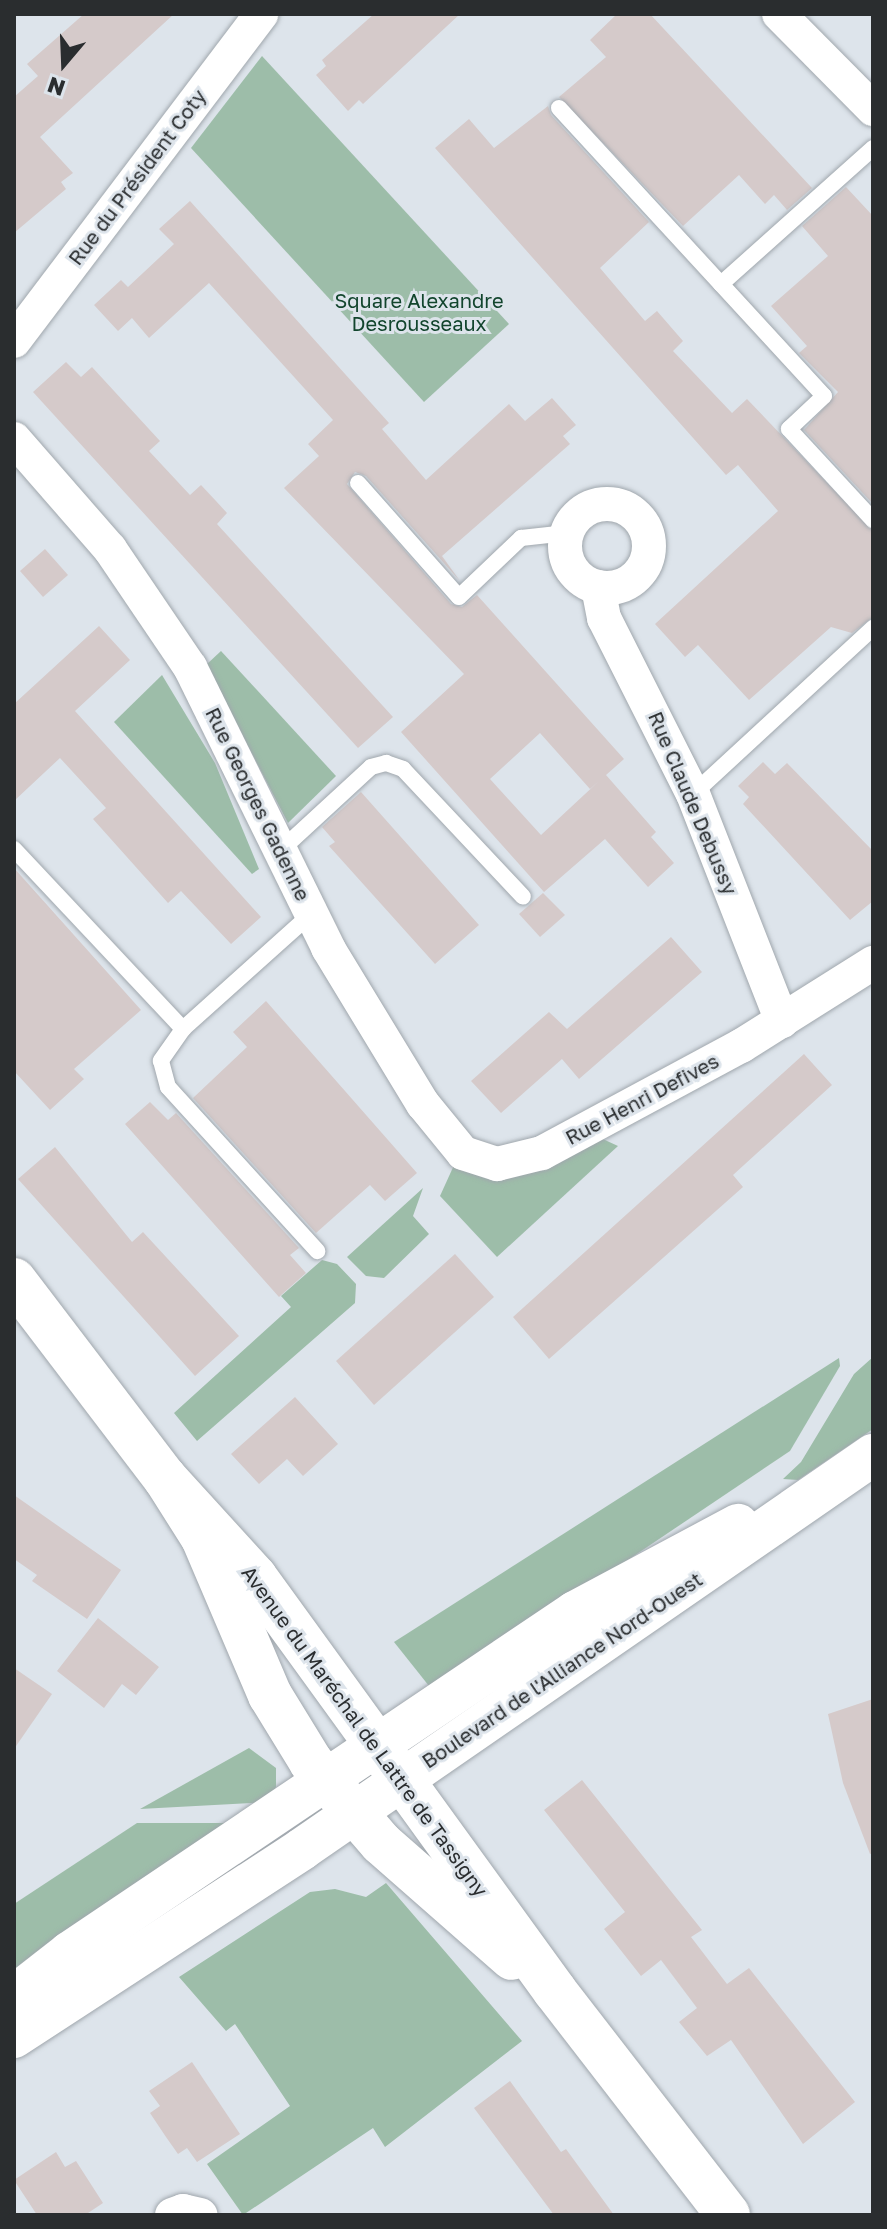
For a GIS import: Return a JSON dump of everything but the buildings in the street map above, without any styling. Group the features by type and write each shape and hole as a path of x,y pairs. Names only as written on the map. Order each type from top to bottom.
{"main road":[{"name":"Avenue du Maréchal de Lattre de Tassigny","path":"14,1280 165,1478 255,1577 379,1743 555,1991 728,2215"},
{"name":"Avenue du Maréchal de Lattre de Tassigny","path":"165,1478 208,1550 270,1695 325,1781 352,1814 470,1924 555,1991"}],"street":[{"name":"Rue du Président Coty","path":"14,341 261,14"},
{"path":"779,14 873,109"},
{"name":"Rue Georges Gadenne","path":"14,439 102,539 169,635 232,743 311,914 354,994 437,1124 463,1153 497,1164"},
{"path":"604,503 632,511 644,525 650,544 641,572 617,587 598,587 570,567 567,533 577,516 604,503"},
{"name":"Rue Claude Debussy","path":"598,587 604,618 693,794 782,1021"},
{"name":"Rue Henri Defives","path":"497,1164 542,1153 782,1021 873,963"},
{"name":"Boulevard de l'Alliance Nord-Ouest","path":"14,1996 69,1953 622,1583 870,1457"},
{"name":"Boulevard de l'Alliance Nord-Ouest","path":"14,2037 352,1814 870,1457"}],"lane":[{"path":"559,108 824,396 789,429 873,520"},
{"path":"721,284 873,148"},
{"path":"358,483 459,597 521,538 567,533"},
{"path":"693,794 873,628"},
{"path":"281,850 371,767 386,763 403,769 523,897"},
{"path":"14,849 183,1029"},
{"path":"311,914 183,1029 161,1061 168,1087 317,1251"}],"green space":[{"name":"Square Alexandre Desrousseaux","path":"262,56 509,324 424,402 191,148"},
{"path":"221,651 336,776 288,823 206,665"},
{"path":"162,675 215,763 259,869 252,874 114,722"},
{"path":"594,1135 618,1146 497,1257 440,1196 455,1163"},
{"path":"423,1188 413,1216 429,1234 384,1278 366,1276 347,1257"},
{"path":"322,1260 337,1264 356,1284 355,1303 197,1441 174,1413 291,1307 281,1296"},
{"path":"873,1357 873,1429 798,1480 783,1479 801,1462 854,1374"},
{"path":"839,1358 840,1366 790,1451 433,1691 394,1642"},
{"path":"249,1748 276,1768 276,1787 269,1802 140,1809"},
{"path":"137,1823 244,1823 14,1973 14,1904"},
{"path":"386,1883 522,2041 385,2147 373,2128 243,2215 207,2164 290,2106 235,2024 226,2031 179,1977 310,1892 335,1889 366,1897"}]}
